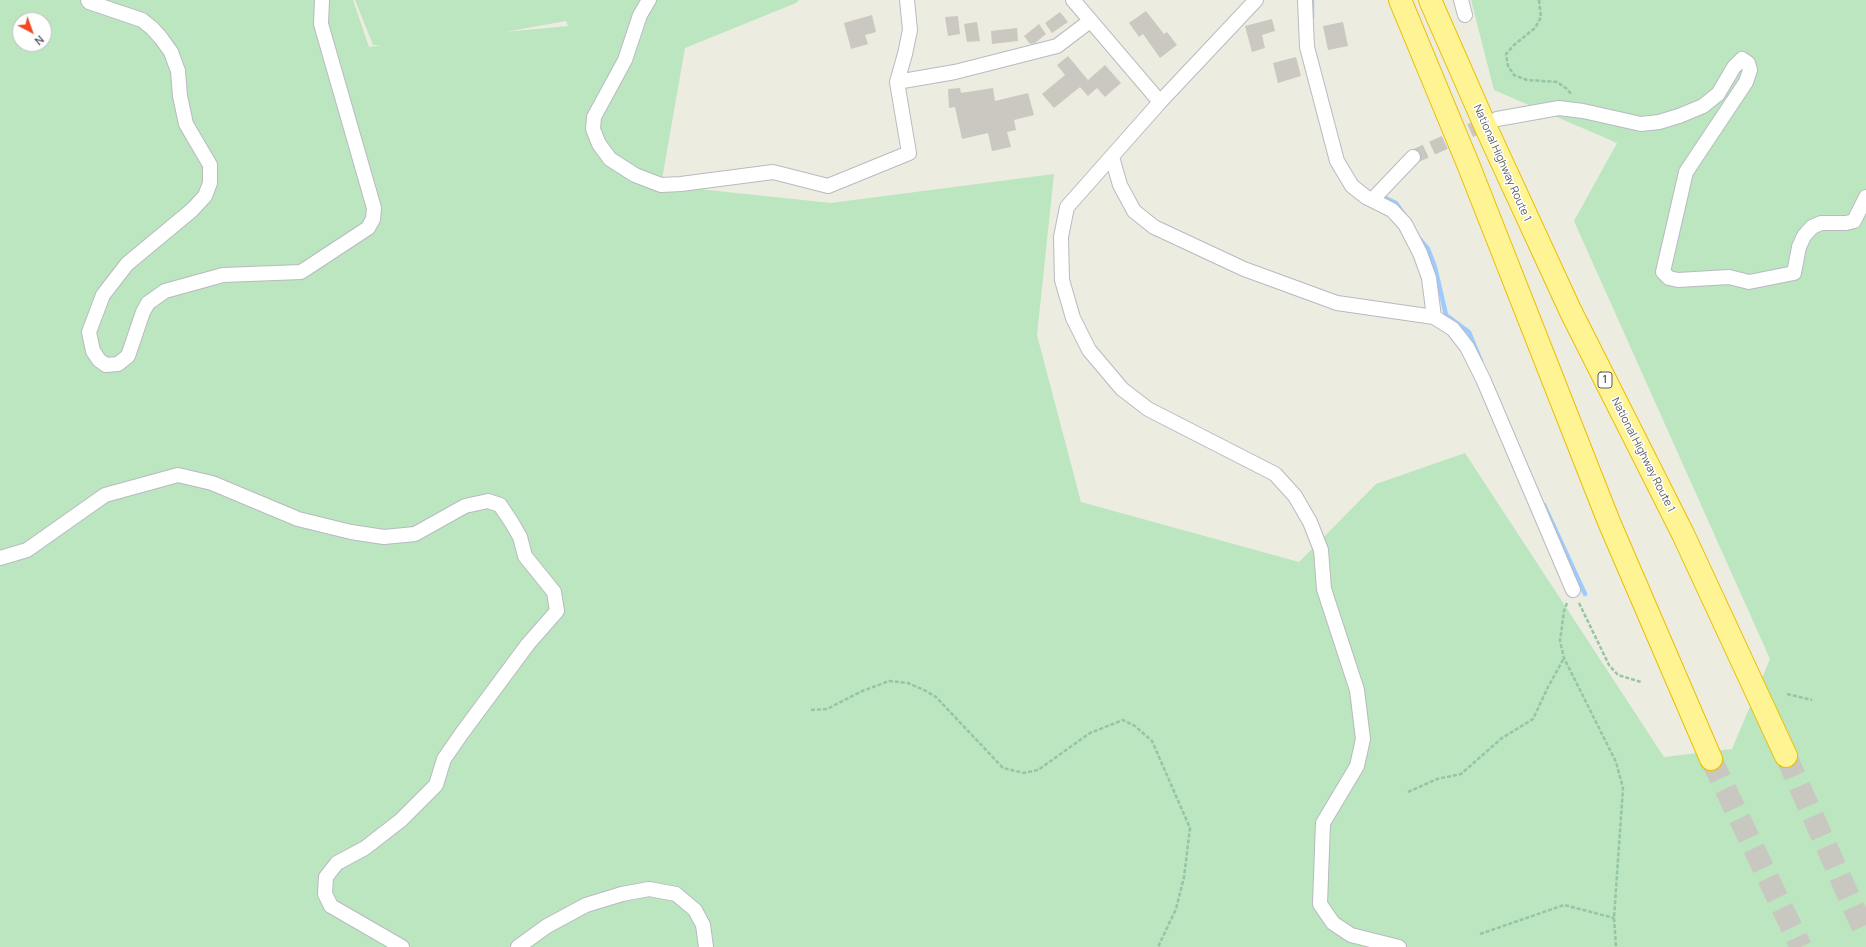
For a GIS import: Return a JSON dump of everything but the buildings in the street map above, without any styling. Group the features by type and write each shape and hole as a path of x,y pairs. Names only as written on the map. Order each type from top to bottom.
{"highway":[{"path":"1400,0 1471,172 1609,522 1711,759"},
{"name":"National Highway Route 1","path":"1430,0 1488,132 1571,312 1683,534 1786,756"}],"street":[{"path":"88,0 89,2 142,20 161,38 171,52 178,71 180,96 186,124 210,165 210,183 205,196 192,210 127,264 103,295 89,332 93,351 99,360 106,365 118,364 128,356 143,312 148,303 165,291 223,276 301,272 368,228 373,219 374,208 321,24 322,0"},
{"path":"649,0 640,15 625,60 594,117 593,130 599,144 610,159 635,175 661,185 681,184 773,172 828,186 909,153 897,82 910,30 907,0"},
{"path":"1256,0 1160,102 1067,207 1061,237 1062,280 1073,318 1089,350 1122,389 1148,410 1275,474 1295,496 1310,522 1321,550 1324,589 1357,690 1363,739 1356,766 1323,823 1320,904 1333,923 1351,935 1399,947"},
{"path":"1306,0 1307,47 1337,161 1352,186 1372,200 1392,210 1405,224 1420,254 1429,278 1434,317"},
{"path":"1461,0 1465,15"},
{"path":"1078,1 1090,21 1160,102"},
{"path":"897,82 955,72 1057,46 1090,21"},
{"path":"1497,119 1559,108 1583,111 1641,124 1659,122 1679,116 1702,106 1718,94 1734,67 1742,59 1748,63 1750,70 1746,82 1686,172 1663,272 1669,278 1678,280 1728,277 1749,282 1794,273 1799,247 1804,236 1812,227 1821,223 1846,223 1854,221 1866,197"},
{"path":"1112,156 1120,185 1134,211 1154,227 1244,269 1337,303 1434,317 1453,329 1467,347 1483,379 1573,590"},
{"path":"1372,200 1413,157"},
{"path":"0,558 27,550 105,495 178,475 212,483 298,519 350,532 384,537 415,534 465,506 488,501 500,505 512,522 520,538 525,556 554,592 557,611 528,644 462,733 444,759 436,785 400,820 365,848 338,863 326,877 325,894 331,906 402,947"},
{"path":"518,947 547,926 586,905 622,894 649,890 676,894 695,910 703,925 706,947"}],"path":[{"path":"1539,0 1541,17 1535,28 1514,44 1506,54 1508,66 1514,76 1527,80 1557,82 1567,89 1583,111"},
{"path":"1573,590 1564,611 1560,641 1564,658 1616,762 1623,788 1614,918 1616,947"},
{"path":"1573,590 1610,665 1618,675 1641,682"},
{"path":"1408,792 1437,779 1461,774 1502,738 1533,718 1564,658"},
{"path":"811,710 827,709 860,692 888,681 908,683 926,690 936,697 1003,768 1024,773 1038,770 1090,733 1123,720 1135,726 1152,741 1190,828 1184,877 1176,909 1158,947"},
{"path":"1787,694 1812,700"},
{"path":"1480,934 1564,905 1614,918"}],"green space":[{"path":"0,0 353,0 369,47 382,45 373,45 355,0 799,0 796,3 685,48 661,185 831,203 1054,174 1037,335 1081,502 1299,562 1376,484 1465,453 1664,757 1732,749 1770,659 1574,221 1617,143 1494,90 1471,0 1866,0 1866,947 0,947","holes":["566,21 568,26 506,32"]}],"waterway":[{"path":"1312,0 1312,17"},
{"path":"1379,195 1396,203 1405,216"},
{"path":"1418,237 1428,249 1435,267 1446,315 1469,332 1481,361"},
{"path":"1544,505 1585,594"}],"tunnel":[{"path":"1413,157 1491,121"},
{"path":"1786,756 1866,935"},
{"path":"1711,759 1801,947"}]}
